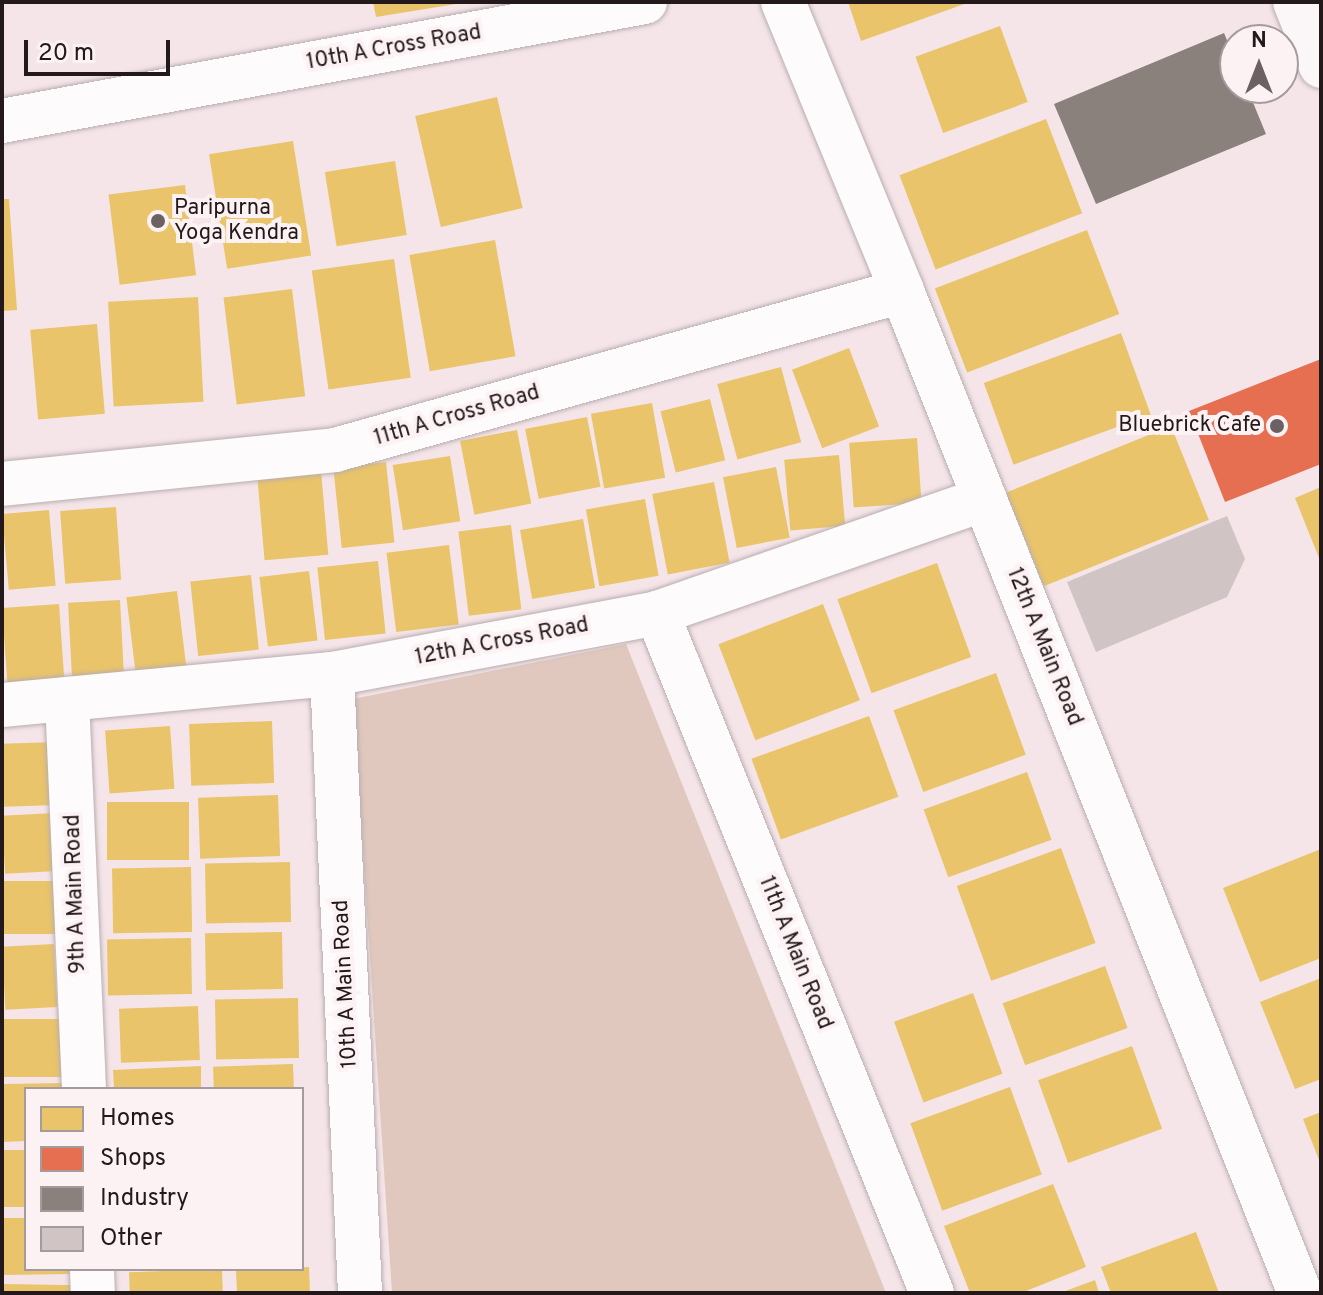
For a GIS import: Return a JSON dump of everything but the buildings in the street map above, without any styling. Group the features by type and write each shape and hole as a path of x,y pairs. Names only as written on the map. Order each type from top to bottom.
{"main road":[{"path":"1295,2 1321,66"}],"street":[{"name":"10th A Cross Road","path":"2,121 645,2"},
{"name":"12th A Main Road","path":"783,2 902,291 1300,1293"},
{"name":"11th A Cross Road","path":"2,484 335,450 902,291"},
{"name":"12th A Cross Road","path":"2,705 332,674 657,613 985,499"},
{"name":"11th A Main Road","path":"657,613 932,1293"},
{"name":"10th A Main Road","path":"332,674 360,1293"},
{"name":"9th A Main Road","path":"67,699 84,1087"},
{"path":"92,1271 93,1293"}],"shaded area":[{"path":"626,644 886,1293 392,1293 353,699"}],"place":[{"name":"Paripurna Yoga Kendra","path":"158,221"},
{"name":"Bluebrick Cafe","path":"1277,426"}]}
